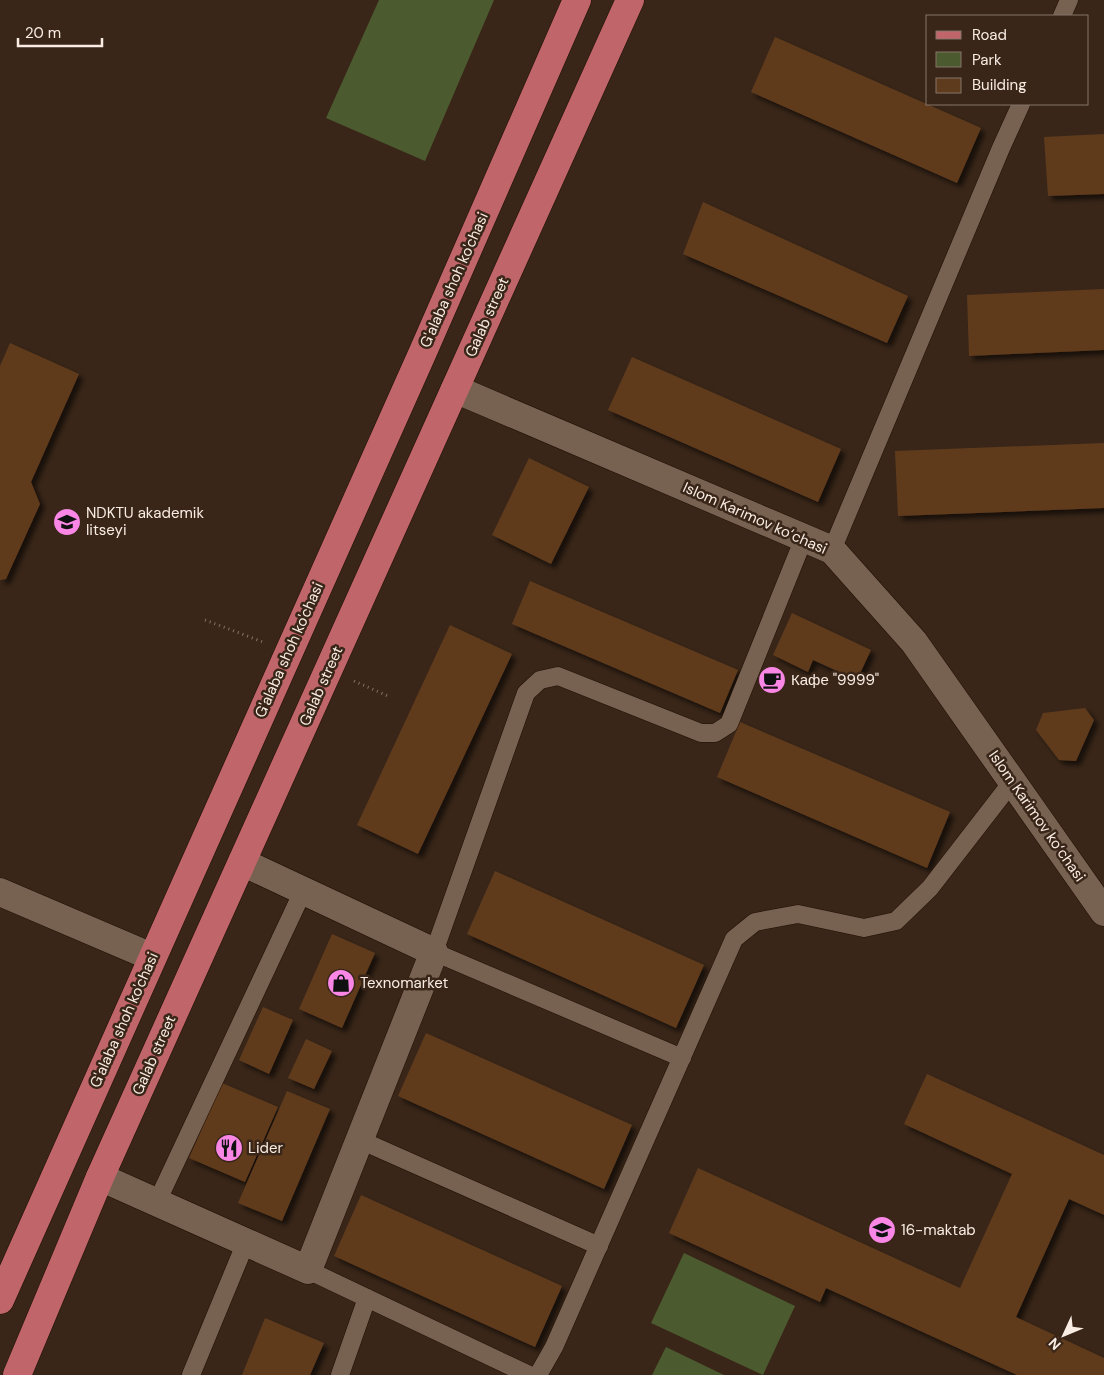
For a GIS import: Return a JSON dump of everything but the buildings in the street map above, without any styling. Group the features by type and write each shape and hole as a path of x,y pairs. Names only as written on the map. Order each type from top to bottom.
{"main road":[{"name":"G'alaba shoh ko'chasi","path":"0,1300 422,354 576,0"},
{"name":"Galab street","path":"17,1375 100,1176 630,0"}],"street":[{"name":"Islom Karimov ko‘chasi","path":"455,389 832,550 914,642 1103,909"},
{"path":"100,1176 308,1270 434,952 242,862"},
{"path":"0,892 152,957"}],"lane":[{"path":"1062,15 1069,0"},
{"path":"832,550 1021,105"},
{"path":"682,1058 434,952 526,693 540,680 558,676 701,734 715,733 729,724 804,538"},
{"path":"538,1375 554,1347 734,939 755,922 798,914 864,928 896,922 930,888 1012,782"},
{"path":"156,1202 303,891"},
{"path":"360,1140 599,1246"},
{"path":"191,1375 246,1242"},
{"path":"308,1270 529,1375"},
{"path":"340,1375 367,1298"}],"green space":[{"path":"379,0 494,0 425,161 326,118"},
{"path":"684,1253 795,1306 763,1375 651,1323"},
{"path":"666,1347 724,1375 652,1375"}],"place":[{"name":"NDKTU akademik litseyi","path":"67,522"},
{"name":"Кафе \"9999\"","path":"772,680"},
{"name":"Texnomarket","path":"341,983"},
{"name":"Lider","path":"229,1148"},
{"name":"16-maktab","path":"882,1230"}]}
